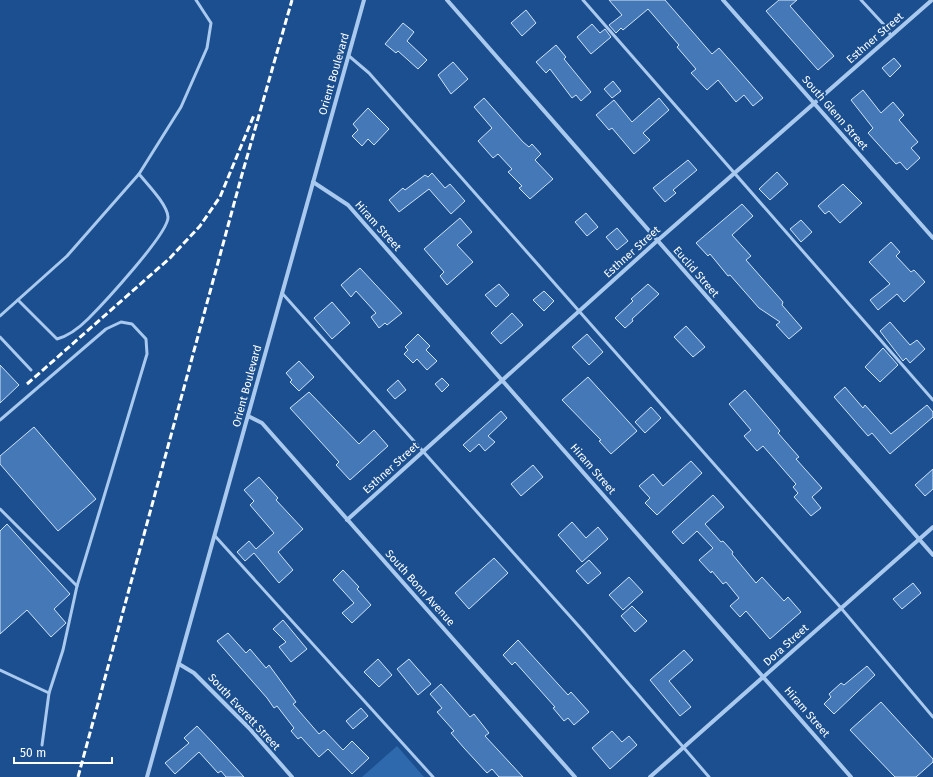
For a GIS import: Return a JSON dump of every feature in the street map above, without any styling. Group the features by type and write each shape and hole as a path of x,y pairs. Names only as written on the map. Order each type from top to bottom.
{"street":[{"name":"Orient Boulevard","path":"147,777 364,0"},
{"name":"Euclid Street","path":"447,0 933,555"},
{"name":"South Glenn Street","path":"723,0 933,238"},
{"name":"Esthner Street","path":"347,520 578,311 932,0"},
{"name":"Hiram Street","path":"313,182 348,205 851,777"},
{"name":"South Bonn Avenue","path":"248,416 262,423 575,777"},
{"name":"Dora Street","path":"650,777 933,527"},
{"name":"South Everett Street","path":"179,664 194,673 248,728 292,777"}],"lane":[{"path":"0,316 67,256 140,174 181,107 208,48 211,23 196,0"},
{"path":"583,0 933,400"},
{"path":"861,0 886,27 891,36"},
{"path":"349,56 369,73 841,608 933,717"},
{"path":"18,300 57,339 66,336 87,320 138,263 167,224 168,216 164,207 140,174"},
{"path":"282,293 584,632 709,777"},
{"path":"0,420 106,329 121,322 132,324 146,339 147,354 77,586 63,650 49,693 42,745"},
{"path":"0,337 31,370"},
{"path":"0,509 77,586"},
{"path":"215,536 433,777"},
{"path":"0,670 49,693"}],"shaded area":[{"path":"397,746 424,777 362,777"}],"building":[{"path":"609,0 665,0 712,54 719,48 763,98 753,106 744,95 736,102 718,80 707,90 691,73 696,69 677,47 679,45 648,9 623,30 621,28 616,33 609,25 622,15"},
{"path":"779,0 797,0 790,6 834,56 818,70 766,11"},
{"path":"526,10 536,23 522,36 511,23"},
{"path":"403,23 414,32 407,41 427,60 418,69 398,51 396,53 385,44"},
{"path":"592,24 600,33 605,29 611,37 591,54 577,37"},
{"path":"556,45 566,57 564,59 591,92 581,101 576,95 572,98 550,69 546,73 536,62"},
{"path":"894,58 901,66 890,77 882,68"},
{"path":"453,62 468,79 451,94 438,75"},
{"path":"613,81 621,91 612,98 604,89"},
{"path":"863,90 881,113 893,102 904,115 899,120 918,142 911,148 920,158 907,170 900,162 896,164 868,133 873,128 851,100"},
{"path":"484,98 523,142 529,147 532,144 541,154 535,160 553,179 530,199 519,188 522,186 508,172 512,169 498,154 493,158 478,141 492,128 474,107"},
{"path":"659,98 669,110 643,133 650,140 634,154 612,128 609,130 596,115 614,100 632,122"},
{"path":"368,108 389,129 374,145 368,139 362,146 352,136 358,130 353,124"},
{"path":"688,160 697,170 673,190 676,193 665,202 653,188"},
{"path":"777,172 788,184 770,200 759,189"},
{"path":"432,173 445,188 450,184 465,201 451,214 429,189 399,212 389,200 403,188 405,190 425,175 428,177"},
{"path":"843,184 862,203 840,223 829,211 825,214 818,206"},
{"path":"742,204 753,216 732,235 751,256 746,260 783,302 782,305 802,328 789,339 776,325 780,322 759,308 730,275 728,276 710,254 708,256 696,243"},
{"path":"586,213 598,227 587,236 575,222"},
{"path":"460,218 472,232 457,245 473,262 447,285 440,276 444,272 424,249"},
{"path":"801,220 812,232 801,242 790,229"},
{"path":"617,228 628,241 617,250 606,237"},
{"path":"891,242 900,252 896,256 911,272 914,270 925,282 904,302 897,294 878,310 870,300 890,284 869,262"},
{"path":"360,268 402,313 387,325 385,323 379,328 371,317 376,313 356,291 351,297 341,285"},
{"path":"499,284 509,295 496,307 485,295"},
{"path":"648,284 659,294 632,319 633,321 625,328 615,318 633,301 631,299"},
{"path":"544,291 554,301 544,311 533,300"},
{"path":"332,302 350,323 332,339 314,318"},
{"path":"512,313 523,325 501,344 491,333"},
{"path":"890,322 910,345 917,340 925,349 910,363 906,358 903,361 880,331"},
{"path":"686,326 705,347 693,357 674,337"},
{"path":"418,334 430,346 426,350 437,361 427,370 417,359 413,363 404,354 408,350 405,347"},
{"path":"587,334 603,352 589,365 572,347"},
{"path":"883,348 898,365 880,382 865,367"},
{"path":"299,361 314,377 299,391 290,382 292,380 286,373"},
{"path":"0,365 19,385 0,403"},
{"path":"588,377 637,431 611,454 599,441 601,440 562,400"},
{"path":"442,378 449,385 442,392 435,384"},
{"path":"398,380 406,390 395,399 387,390"},
{"path":"845,387 863,408 865,405 891,434 927,405 933,412 933,417 890,454 872,433 868,436 834,397"},
{"path":"745,390 780,431 778,433 799,457 796,459 822,488 812,497 821,508 811,516 794,497 798,493 793,487 796,484 763,446 757,451 744,436 751,430 729,404"},
{"path":"309,392 359,444 374,430 388,446 350,480 336,465 339,462 290,408"},
{"path":"651,407 661,418 645,433 635,422"},
{"path":"501,411 507,418 488,436 495,442 485,451 479,444 470,452 463,445"},
{"path":"34,427 96,499 58,531 0,464 0,456"},
{"path":"691,461 702,473 657,515 645,503 650,498 639,486 653,474 663,486"},
{"path":"533,465 543,477 521,496 511,484"},
{"path":"933,469 933,489 925,496 915,485"},
{"path":"259,477 278,498 276,500 303,529 278,552 293,570 279,583 254,553 245,561 237,552 249,541 256,549 274,533 250,505 254,501 244,490"},
{"path":"713,495 724,507 705,524 721,542 723,541 733,552 732,554 756,583 762,577 784,601 788,597 801,612 770,639 746,611 740,617 730,606 739,598 726,582 723,584 712,571 711,573 699,560 713,548 697,531 683,544 672,532"},
{"path":"572,522 586,538 598,527 608,539 582,562 558,535"},
{"path":"7,524 70,594 54,609 66,623 51,637 27,610 0,634 0,531"},
{"path":"494,558 508,573 469,609 455,593"},
{"path":"589,560 601,573 588,584 576,571"},
{"path":"343,570 359,587 357,589 371,605 352,623 342,613 354,603 333,580"},
{"path":"629,577 643,592 623,610 609,595"},
{"path":"913,583 921,593 902,609 893,599"},
{"path":"632,606 647,621 635,632 621,616"},
{"path":"283,620 307,649 291,662 279,647 286,642 273,629"},
{"path":"228,633 246,653 250,649 266,668 269,665 296,702 293,704 319,734 324,730 343,750 352,741 369,758 352,774 328,749 319,757 301,737 298,739 291,731 294,728 277,706 274,708 217,641"},
{"path":"518,640 568,695 571,692 589,712 574,725 568,718 564,721 553,708 555,707 515,662 512,665 503,655"},
{"path":"684,650 693,660 669,681 691,707 680,716 650,680"},
{"path":"378,659 392,675 379,687 364,672"},
{"path":"409,659 431,684 418,695 397,669"},
{"path":"867,666 875,675 834,714 824,704 831,697 829,694 841,683 844,685"},
{"path":"441,684 470,717 474,714 489,733 485,736 523,777 499,777 492,769 487,773 464,748 451,733 454,731 437,712 442,708 430,694"},
{"path":"881,702 933,759 933,762 916,777 895,777 850,730"},
{"path":"361,708 368,716 353,729 346,721"},
{"path":"197,726 244,777 226,777 221,771 218,773 199,752 175,774 165,763 189,743 184,738"},
{"path":"612,731 622,742 629,736 637,745 610,769 592,748"}],"railway":[{"path":"78,777 241,178 292,0"},
{"path":"27,384 170,258 200,226 220,197 254,115"}]}
